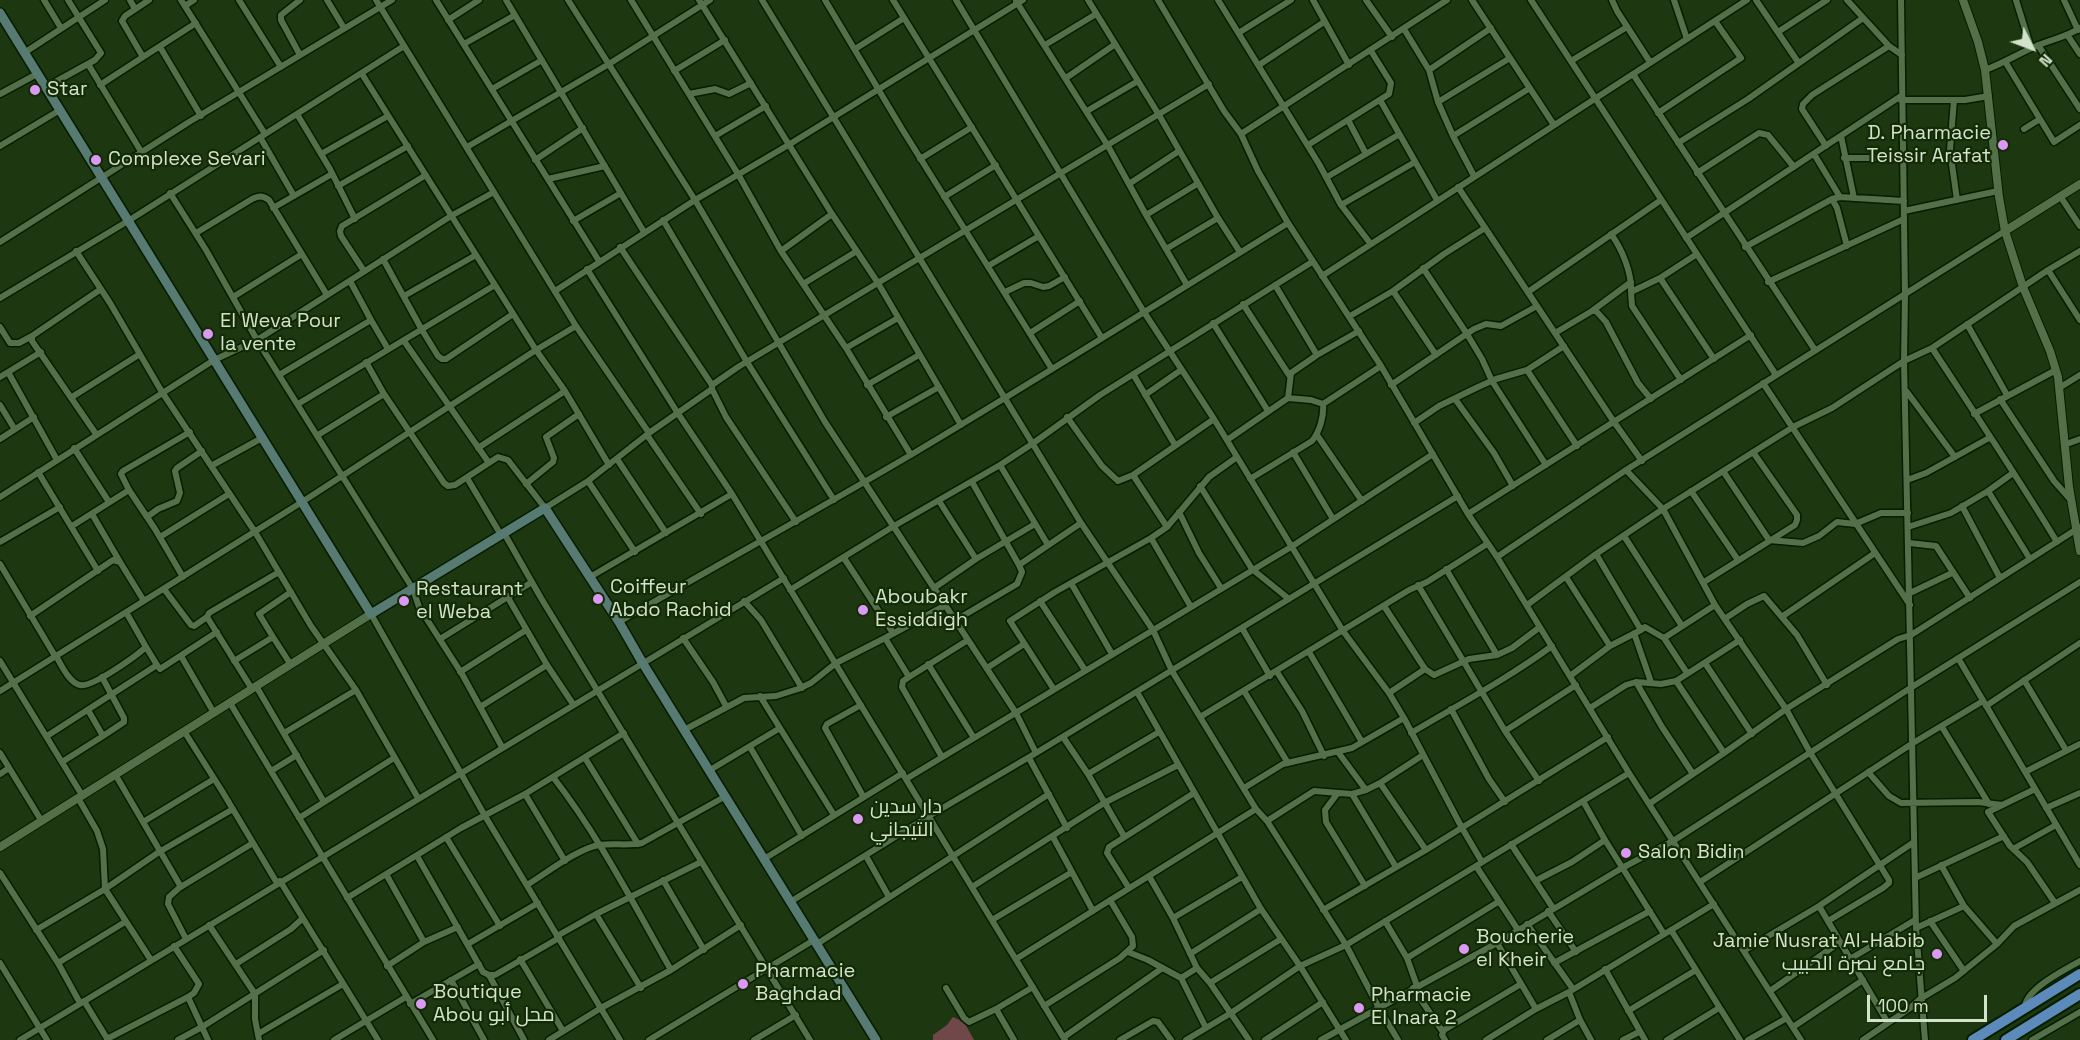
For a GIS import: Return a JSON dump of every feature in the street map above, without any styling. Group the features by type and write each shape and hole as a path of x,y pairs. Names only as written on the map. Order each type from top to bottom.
{"highway":[{"path":"1973,1040 2025,1009 2074,974"},
{"path":"2006,1040 2080,994"}],"main road":[{"path":"0,13 371,614 545,508 619,622 876,1040"}],"street":[{"path":"44,0 61,28"},
{"path":"46,87 88,64 101,53 68,0"},
{"path":"24,53 105,0"},
{"path":"130,0 135,9"},
{"path":"143,57 122,23 123,18 149,0"},
{"path":"195,0 183,3 263,135 294,196"},
{"path":"239,0 281,67"},
{"path":"300,0 281,15 300,55"},
{"path":"327,0 344,28"},
{"path":"0,242 344,28 378,3 392,0"},
{"path":"436,0 599,261"},
{"path":"448,20 479,0"},
{"path":"506,0 644,232"},
{"path":"568,0 695,200 825,422 866,481 1016,713 1036,753"},
{"path":"632,0 738,174 781,251 825,315 911,455"},
{"path":"467,147 609,64 701,2 710,0"},
{"path":"762,0 1081,523 1153,630 1172,671 1256,809 1267,821 1346,945 1398,1040"},
{"path":"825,0 920,159 1052,369"},
{"path":"893,0 1102,338"},
{"path":"956,0 1144,312 1214,419 1343,631 1389,693 1482,862"},
{"path":"1088,0 1240,252"},
{"path":"1158,0 1224,111 1241,134 1258,171 1312,262 1350,316 1468,514 1527,605 1629,773 1801,1040"},
{"path":"1228,0 1220,2 1308,145 1341,205 1370,243"},
{"path":"1240,32 1291,0"},
{"path":"1313,0 1348,65"},
{"path":"1367,0 1392,37"},
{"path":"1241,134 1447,0"},
{"path":"1472,0 1554,125"},
{"path":"1532,0 1776,375"},
{"path":"1612,0 1650,62"},
{"path":"1674,0 1687,39"},
{"path":"1322,276 1746,0"},
{"path":"1756,0 1798,62"},
{"path":"1778,32 1827,0"},
{"path":"1847,0 1889,46 1902,55"},
{"path":"1901,0 1904,361 1915,920 1924,1040"},
{"path":"1963,0 1985,70 1998,191 2005,231 2023,287 2056,369 2071,499 2078,528 2080,551"},
{"path":"2016,0 2031,48"},
{"path":"1985,70 2006,63 2038,45 2068,36 2079,29 2064,0"},
{"path":"555,291 663,220 929,59 1019,1 1108,146 1188,285"},
{"path":"701,2 832,214 878,283 961,425"},
{"path":"378,3 576,326 701,514"},
{"path":"1045,45 1096,14"},
{"path":"464,44 515,15"},
{"path":"855,49 904,18"},
{"path":"1678,143 1748,99 1863,18"},
{"path":"1658,113 1741,58 1715,21"},
{"path":"1259,65 1324,22"},
{"path":"100,85 196,23"},
{"path":"1571,61 1627,27"},
{"path":"1429,70 1491,28"},
{"path":"1404,29 1429,70 1438,102 1474,176"},
{"path":"2068,36 2080,54"},
{"path":"674,72 725,40"},
{"path":"1066,78 1114,45"},
{"path":"2038,45 2080,109"},
{"path":"0,298 128,221 404,46"},
{"path":"1826,146 1802,109 1803,104 1812,95 1889,46"},
{"path":"160,47 201,116"},
{"path":"1308,145 1389,94 1391,83 1371,51"},
{"path":"1438,102 1510,58"},
{"path":"492,89 542,60"},
{"path":"2006,63 2054,142 2080,125"},
{"path":"88,64 142,153"},
{"path":"0,94 38,74"},
{"path":"362,74 513,314 579,414 609,465"},
{"path":"1633,74 1768,282 1815,350"},
{"path":"1087,111 1138,81"},
{"path":"689,94 715,89 729,94 751,83"},
{"path":"366,362 384,394 444,483 448,486 455,485 498,457 508,460 545,508 588,481 677,412 747,362 1209,84"},
{"path":"1453,136 1530,88"},
{"path":"1686,238 1901,98 1954,100 1989,96"},
{"path":"1380,100 1437,200"},
{"path":"1954,100 1950,150 1957,200"},
{"path":"715,136 766,106"},
{"path":"0,146 60,110"},
{"path":"297,114 355,219"},
{"path":"321,154 388,116"},
{"path":"2024,129 2040,119"},
{"path":"1348,120 1366,154"},
{"path":"920,159 972,127"},
{"path":"535,160 583,128"},
{"path":"1697,173 1763,132 1794,167"},
{"path":"1327,177 1398,135"},
{"path":"1841,136 1854,198"},
{"path":"338,186 408,147"},
{"path":"1129,184 1179,152"},
{"path":"1814,154 1840,197"},
{"path":"1844,158 1903,158"},
{"path":"1341,205 1414,162"},
{"path":"944,197 996,165"},
{"path":"548,179 605,166"},
{"path":"273,208 332,174"},
{"path":"364,271 340,231 342,226 426,175"},
{"path":"1146,215 1197,184"},
{"path":"1497,557 1626,470 2080,184"},
{"path":"1458,187 1642,461"},
{"path":"1904,211 1998,191"},
{"path":"0,497 162,392 214,360 257,340 451,216 494,192"},
{"path":"170,193 196,233 257,340 413,589 419,607 460,672 502,747"},
{"path":"573,221 621,193"},
{"path":"196,233 260,195 269,200 327,295"},
{"path":"2060,196 2080,226"},
{"path":"1745,247 1832,199 1840,197 1904,201"},
{"path":"1832,199 1837,208 1847,246"},
{"path":"1527,292 1661,200"},
{"path":"781,251 832,214"},
{"path":"1166,249 1218,218"},
{"path":"1768,282 1904,219"},
{"path":"663,220 747,362 834,500"},
{"path":"619,622 736,554 762,542 1005,399 1288,223"},
{"path":"1350,316 1393,291 1423,268 1485,228"},
{"path":"1611,234 1619,246 1631,282 1632,306 1681,380"},
{"path":"988,266 1039,236"},
{"path":"620,247 712,387 726,417 796,522"},
{"path":"76,251 162,392 356,690 418,798"},
{"path":"803,284 857,251"},
{"path":"1527,605 1596,554 1691,491 1793,427 1832,408 1904,361 1932,348 2080,251"},
{"path":"233,297 302,254"},
{"path":"1630,292 1660,278 1697,254"},
{"path":"404,297 476,255"},
{"path":"383,259 422,330 442,359 446,359 513,314"},
{"path":"790,590 894,526 1000,465 1133,374 1312,262"},
{"path":"1423,268 1467,334 1482,359 1491,381 1546,465"},
{"path":"587,269 762,542 1065,1039 1161,969"},
{"path":"2048,270 2080,320"},
{"path":"1005,292 1024,283 1049,286 1065,277"},
{"path":"1660,278 1714,359"},
{"path":"350,281 388,350"},
{"path":"1555,333 1592,311 1631,282"},
{"path":"298,404 495,285"},
{"path":"1275,285 1317,355"},
{"path":"0,327 10,343 19,343 101,289"},
{"path":"1393,291 1436,355"},
{"path":"1030,333 1080,301"},
{"path":"1243,304 1289,375 1288,398"},
{"path":"1391,385 1467,334 1486,324 1501,326 1537,306"},
{"path":"1592,311 1599,314 1606,322 1638,382 1651,399"},
{"path":"846,348 898,318"},
{"path":"279,375 371,320"},
{"path":"1213,323 1268,411"},
{"path":"1967,324 2004,397 2054,481 2071,499"},
{"path":"0,691 255,532 576,326"},
{"path":"1289,375 1317,355 1359,331"},
{"path":"1468,514 1751,335"},
{"path":"32,336 32,341 96,434"},
{"path":"404,341 489,463"},
{"path":"1414,423 1439,406 1491,381 1527,370 1563,346"},
{"path":"1932,348 2056,542"},
{"path":"0,377 41,352"},
{"path":"72,397 140,354"},
{"path":"867,385 919,355"},
{"path":"1323,404 1381,366"},
{"path":"1974,414 2056,369"},
{"path":"1145,395 1180,370"},
{"path":"1527,370 1577,446"},
{"path":"8,372 57,460"},
{"path":"1133,374 1175,445"},
{"path":"2059,388 2080,375"},
{"path":"1764,383 1910,605"},
{"path":"886,417 939,387"},
{"path":"478,448 565,392"},
{"path":"1906,392 1955,457"},
{"path":"318,435 384,394"},
{"path":"1227,440 1288,398 1311,400 1323,404"},
{"path":"1455,399 1494,453 1513,486"},
{"path":"1250,478 1312,441 1317,435 1323,404"},
{"path":"0,405 14,428"},
{"path":"526,484 553,462 554,458 546,437 579,414"},
{"path":"0,439 34,417"},
{"path":"1067,417 1102,466 1114,479 1121,480 1133,475 1214,419"},
{"path":"183,577 121,474 190,432"},
{"path":"1317,435 1362,501"},
{"path":"211,466 262,438"},
{"path":"1907,480 1926,473 1989,438"},
{"path":"2064,445 2080,439"},
{"path":"74,448 109,502"},
{"path":"147,517 158,509 177,501 180,493 175,471 202,451"},
{"path":"1293,452 1333,519"},
{"path":"1704,582 1795,525 1797,520 1797,515 1753,452"},
{"path":"764,859 863,796 942,757 1053,688 1291,547 1433,454"},
{"path":"1053,688 1010,621 1071,583 1151,538 1167,526 1200,486 1237,457"},
{"path":"617,459 666,533"},
{"path":"1000,465 1048,545"},
{"path":"1626,470 1663,509 1715,605 1786,709 1889,883 1828,921"},
{"path":"1723,471 1769,540"},
{"path":"38,472 98,571"},
{"path":"1908,527 1941,517 1988,492 2013,473"},
{"path":"1133,475 1167,526"},
{"path":"467,478 598,689 810,1040"},
{"path":"588,481 634,552"},
{"path":"956,620 1017,584 1022,572 972,482"},
{"path":"1200,486 1252,569 1289,599"},
{"path":"72,526 129,490"},
{"path":"1691,491 1738,560"},
{"path":"1988,492 2030,559"},
{"path":"160,537 229,494"},
{"path":"590,577 732,494"},
{"path":"790,902 1458,496"},
{"path":"939,501 976,559"},
{"path":"1962,506 2000,578"},
{"path":"0,542 60,507"},
{"path":"1179,512 1199,552 1221,588"},
{"path":"1769,540 1803,543 1820,536 1837,522 1855,524 1881,513 1908,513"},
{"path":"92,514 144,601"},
{"path":"1019,565 1081,523"},
{"path":"934,588 976,559 1035,524"},
{"path":"1649,804 1786,709 1898,639 1911,635 2078,528"},
{"path":"1624,536 1682,626"},
{"path":"1151,538 1191,607"},
{"path":"1909,543 1936,546 1970,598"},
{"path":"1200,717 1487,544"},
{"path":"1783,616 1875,553"},
{"path":"1596,554 1637,631 1651,682"},
{"path":"844,558 893,633"},
{"path":"30,616 113,560 120,562"},
{"path":"0,564 70,678 79,685 83,686 102,677 146,647"},
{"path":"1446,570 1497,655"},
{"path":"164,589 194,626 209,613 279,572"},
{"path":"1910,593 1952,573"},
{"path":"1566,577 1610,646"},
{"path":"20,1040 784,578"},
{"path":"440,639 532,582"},
{"path":"1322,1040 1497,943 1622,868 1673,841 2080,582"},
{"path":"1071,583 1112,654"},
{"path":"1418,585 1505,731 1539,781"},
{"path":"291,592 259,614 291,664"},
{"path":"507,596 547,665 573,704"},
{"path":"1726,618 1747,603 1764,596 1783,616 1827,685"},
{"path":"744,601 761,620 801,688"},
{"path":"1040,602 1085,670"},
{"path":"684,730 744,698 776,696 812,683 836,663 946,605"},
{"path":"1664,638 1715,605"},
{"path":"1384,606 1425,669 1434,675 1464,662 1497,655 1512,648 1540,627"},
{"path":"126,612 160,669 217,632"},
{"path":"0,847 371,614 485,816 620,1040"},
{"path":"207,617 234,661 284,733 324,802"},
{"path":"1570,676 1610,646 1645,627 1664,638 1687,673"},
{"path":"1242,628 1273,674 1302,711 1324,756"},
{"path":"460,672 526,630"},
{"path":"234,661 273,637"},
{"path":"683,638 713,682 726,706"},
{"path":"885,638 909,677"},
{"path":"942,757 903,692 903,681 968,640"},
{"path":"1590,708 1626,685 1636,682 1661,684 1676,681 1740,640"},
{"path":"1700,882 1913,743 2024,680 2080,643"},
{"path":"987,668 1024,644"},
{"path":"1411,733 1517,672 1552,646"},
{"path":"1309,652 1362,742"},
{"path":"181,656 214,712"},
{"path":"1958,658 2080,865"},
{"path":"0,661 47,736 80,796 103,849 105,889 151,960"},
{"path":"1705,663 1752,734"},
{"path":"928,664 974,738"},
{"path":"47,736 157,665"},
{"path":"480,707 547,665"},
{"path":"1389,693 1425,669"},
{"path":"62,762 124,722 102,677"},
{"path":"2024,680 2066,750"},
{"path":"1676,681 1724,753"},
{"path":"1636,682 1662,727 1694,774"},
{"path":"1505,731 1576,685"},
{"path":"284,733 356,690"},
{"path":"1244,691 1288,763"},
{"path":"1137,692 1261,909 1346,1040"},
{"path":"760,696 834,815"},
{"path":"230,703 433,1040"},
{"path":"861,705 827,724 825,728 863,796"},
{"path":"1450,709 1489,779 1505,802"},
{"path":"88,710 103,736"},
{"path":"1244,788 1288,763 1338,752 1362,742 1404,718"},
{"path":"1941,727 1989,804"},
{"path":"710,770 780,728"},
{"path":"183,732 324,950 378,1040"},
{"path":"1088,774 1159,732"},
{"path":"347,898 624,733"},
{"path":"1063,737 1088,774 1124,836"},
{"path":"1323,910 1426,850 1608,737"},
{"path":"2025,772 2080,744"},
{"path":"750,747 802,836"},
{"path":"1338,752 1366,790"},
{"path":"0,753 41,820"},
{"path":"271,771 297,755"},
{"path":"1267,821 1314,791 1353,794 1366,790 1424,755"},
{"path":"299,818 394,758"},
{"path":"585,758 638,844"},
{"path":"1029,758 1067,828"},
{"path":"972,887 1104,803 1178,765"},
{"path":"0,774 9,768"},
{"path":"1868,772 1889,796 1900,803 2002,806"},
{"path":"1186,1040 1195,1038 1206,1028 1300,966 1346,945 1629,773"},
{"path":"115,774 181,887"},
{"path":"553,777 599,845 671,970"},
{"path":"142,822 214,778"},
{"path":"1380,783 1426,850"},
{"path":"2035,789 1989,812 2013,849 2027,862 2055,903"},
{"path":"1129,888 1107,853 1112,844 1194,793"},
{"path":"2046,808 2080,793"},
{"path":"525,794 565,861"},
{"path":"649,1040 889,897 1049,794"},
{"path":"1337,794 1325,810 1326,822 1365,886"},
{"path":"1353,794 1396,867"},
{"path":"527,885 565,861 599,845 638,844 726,796"},
{"path":"1583,801 1664,934"},
{"path":"36,930 105,889 159,852 233,809"},
{"path":"1016,959 1256,809"},
{"path":"2013,849 2056,825"},
{"path":"1915,878 2004,836"},
{"path":"446,837 500,926"},
{"path":"1053,837 1093,911"},
{"path":"1535,881 1572,862 1605,840"},
{"path":"1745,950 1820,906 1914,842"},
{"path":"186,939 168,904 169,897 181,887 253,843"},
{"path":"1511,844 1576,952"},
{"path":"417,856 483,972 489,975 495,975 596,914 701,862"},
{"path":"866,856 889,897"},
{"path":"1941,865 1964,906 1997,944"},
{"path":"1476,866 1518,930"},
{"path":"992,920 1072,872"},
{"path":"0,873 107,1039 194,993 199,984 174,946"},
{"path":"386,874 424,942"},
{"path":"1149,876 1173,918 1197,968 1249,1040"},
{"path":"1173,918 1242,877"},
{"path":"663,880 704,950"},
{"path":"1863,1040 1964,971 1997,944 2014,926 2080,890"},
{"path":"1044,1006 1128,952 1133,946 1132,937 1110,900"},
{"path":"1407,958 1498,902"},
{"path":"468,944 538,903"},
{"path":"1486,1040 1714,903"},
{"path":"1820,906 1888,1023"},
{"path":"1916,928 1964,906"},
{"path":"1190,954 1261,909"},
{"path":"1554,963 1650,911"},
{"path":"596,914 641,988"},
{"path":"236,964 291,929 302,919"},
{"path":"1850,959 1915,920"},
{"path":"1385,921 1407,958 1415,987 1443,1032 1445,1040"},
{"path":"1930,921 1964,971"},
{"path":"58,963 125,922"},
{"path":"1527,924 1571,991 1580,1020 1592,1040"},
{"path":"209,925 255,994 258,1037 343,984"},
{"path":"549,1040 601,1008 641,988 741,925"},
{"path":"387,966 424,942 458,927"},
{"path":"1671,930 1740,1040"},
{"path":"1210,983 1281,939"},
{"path":"1770,991 1840,942"},
{"path":"1497,943 1536,1009"},
{"path":"178,1040 324,950"},
{"path":"1128,952 1181,978 1206,1028"},
{"path":"520,959 563,1031"},
{"path":"2074,974 2080,961"},
{"path":"0,963 47,1040"},
{"path":"334,1040 366,1021 479,964"},
{"path":"1181,978 1197,968"},
{"path":"1605,969 1645,1040"},
{"path":"1628,1011 1696,970"},
{"path":"489,975 524,1040"},
{"path":"451,980 484,1040"},
{"path":"1793,1028 1863,980"},
{"path":"1443,1032 1521,984"},
{"path":"946,988 964,1018 969,1022 1033,987"},
{"path":"188,997 208,1040"},
{"path":"1265,1040 1323,1002"},
{"path":"1667,1040 1719,1008"},
{"path":"996,1009 1014,1040"},
{"path":"2026,1027 2035,1039 2080,1012"},
{"path":"754,1040 795,1015"},
{"path":"1748,1040 1787,1018"},
{"path":"1547,1040 1580,1020"},
{"path":"1120,1040 1153,1021 1162,1026 1171,1040"},
{"path":"1560,1032 1564,1040"},
{"path":"1623,1040 1639,1032"}],"shaded area":[{"path":"953,1017 964,1022 974,1040 933,1040 933,1035 947,1025"}],"place":[{"name":"Star","path":"35,90"},
{"name":"D. Pharmacie Teissir Arafat","path":"2003,145"},
{"name":"Complexe Sevari","path":"96,160"},
{"name":"El Weva Pour la vente","path":"208,334"},
{"name":"Coiffeur Abdo Rachid","path":"598,599"},
{"name":"Restaurant el Weba","path":"404,601"},
{"name":"Aboubakr Essiddigh","path":"863,610"},
{"name":"دار سدين التيجاني","path":"858,819"},
{"name":"Salon Bidin","path":"1626,853"},
{"name":"Boucherie el Kheir","path":"1464,949"},
{"name":"Jamie Nusrat Al-Habib جامع نصرة الحبيب","path":"1937,954"},
{"name":"Pharmacie Baghdad","path":"743,984"},
{"name":"Boutique Abou محل أبو","path":"421,1004"},
{"name":"Pharmacie El Inara 2","path":"1359,1008"}]}
